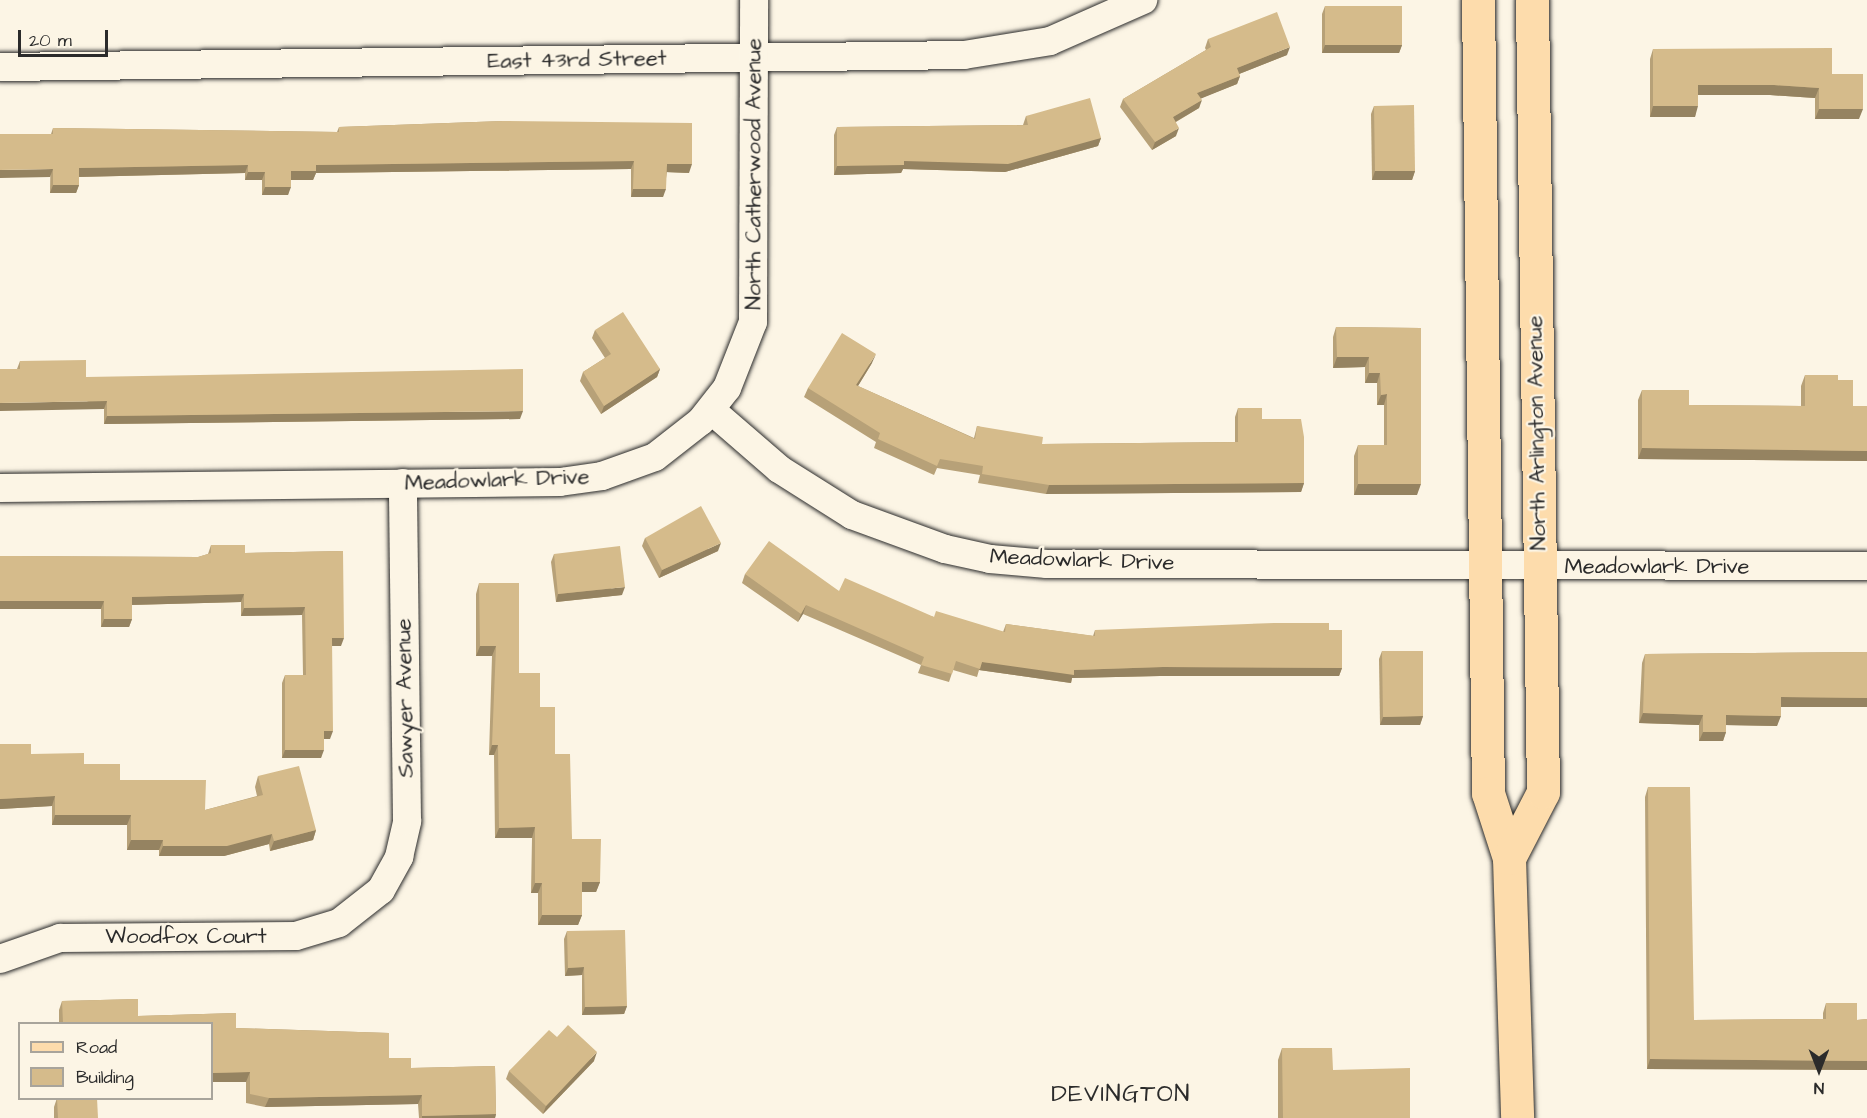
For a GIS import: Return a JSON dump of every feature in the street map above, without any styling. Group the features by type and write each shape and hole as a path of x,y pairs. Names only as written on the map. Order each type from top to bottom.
{"main road":[{"name":"North Arlington Avenue","path":"1478,0 1488,793 1509,858 1517,1118"},
{"name":"North Arlington Avenue","path":"1509,858 1543,792 1538,568 1532,0"}],"street":[{"name":"North Catherwood Avenue","path":"711,410 740,361 756,308 754,0"},
{"name":"East 43rd Street","path":"0,67 964,55 1007,49 1077,32 1143,0"},
{"name":"Meadowlark Drive","path":"0,488 560,482 602,476 655,456 711,410 779,469 852,515 945,549 990,559 1047,564 1484,565 1538,568 1867,566"},
{"name":"Sawyer Avenue","path":"368,903 391,874 407,821 403,483"},
{"name":"Woodfox Court","path":"0,959 60,938 296,936 339,923 368,903"}],"building":[{"path":"1325,6 1402,6 1402,45 1325,45"},
{"path":"1277,12 1290,47 1237,68 1240,76 1197,93 1202,100 1173,117 1179,128 1155,142 1123,99 1211,47 1208,39"},
{"path":"1832,48 1832,74 1863,74 1863,109 1819,109 1819,88 1774,85 1698,85 1698,106 1653,106 1653,49"},
{"path":"1090,98 1101,138 1008,164 904,161 904,165 837,166 837,127 1028,125 1026,116"},
{"path":"1414,105 1415,171 1375,171 1374,106"},
{"path":"503,121 692,123 692,164 667,164 666,189 633,189 634,161 316,165 316,171 291,171 291,187 265,187 265,172 248,172 248,165 79,168 79,185 53,185 53,169 0,170 0,134 53,134 53,128 339,132 339,127"},
{"path":"623,312 660,369 604,406 583,372 611,354 595,330"},
{"path":"1336,327 1421,328 1421,484 1358,484 1358,445 1387,445 1387,394 1381,395 1380,373 1369,373 1369,357 1337,357"},
{"path":"842,333 876,354 856,385 975,439 977,426 1043,437 1042,444 1238,442 1238,408 1262,408 1262,419 1301,419 1304,437 1304,483 1049,485 982,474 983,466 940,459 937,466 878,439 880,433 808,388"},
{"path":"86,360 86,377 523,369 523,411 107,416 107,401 0,403 0,369 20,369 20,361"},
{"path":"1805,375 1838,375 1838,380 1853,380 1853,406 1867,406 1867,451 1642,448 1642,390 1689,390 1689,405 1805,406"},
{"path":"701,506 721,543 662,570 645,538"},
{"path":"769,541 839,591 845,578 934,617 936,611 1005,632 1006,624 1095,636 1095,630 1329,623 1329,630 1342,630 1342,668 1163,667 1074,670 1074,675 982,662 980,669 956,661 952,674 921,665 924,657 806,605 801,614 745,574"},
{"path":"211,545 245,545 245,553 343,551 344,638 332,638 333,731 324,731 324,750 285,750 285,675 306,675 305,607 244,608 244,594 132,597 132,619 104,619 104,601 0,601 0,556 198,557 211,553"},
{"path":"620,546 625,587 558,594 554,554"},
{"path":"479,583 519,583 519,673 540,673 540,707 555,707 555,754 570,754 572,839 601,839 600,882 582,882 582,915 542,915 542,883 535,883 535,827 499,828 498,745 492,745 496,646 480,646"},
{"path":"1382,651 1423,651 1423,716 1383,717"},
{"path":"1867,652 1867,698 1781,697 1781,716 1726,715 1726,732 1703,732 1703,715 1643,713 1645,654"},
{"path":"0,744 31,744 31,754 84,753 84,764 120,764 120,780 206,780 205,810 263,795 258,776 299,766 316,830 274,841 272,834 227,846 163,846 163,840 131,840 131,815 55,815 55,796 0,799"},
{"path":"1648,787 1690,787 1694,1020 1826,1019 1826,1003 1857,1003 1857,1020 1867,1019 1867,1061 1650,1059"},
{"path":"625,930 627,1006 585,1007 584,967 568,968 567,931"},
{"path":"138,999 138,1016 236,1013 236,1028 389,1033 389,1058 411,1058 411,1068 495,1066 496,1114 422,1116 422,1095 269,1098 250,1094 250,1072 213,1073 213,1022 63,1022 62,1001"},
{"path":"568,1025 597,1052 546,1106 509,1071 549,1030 557,1037"},
{"path":"1282,1048 1332,1048 1333,1070 1410,1068 1410,1118 1283,1118"},
{"path":"57,1100 97,1100 98,1118 58,1118"}],"district":[{"name":"DEVINGTON","path":"1121,1095"}]}
